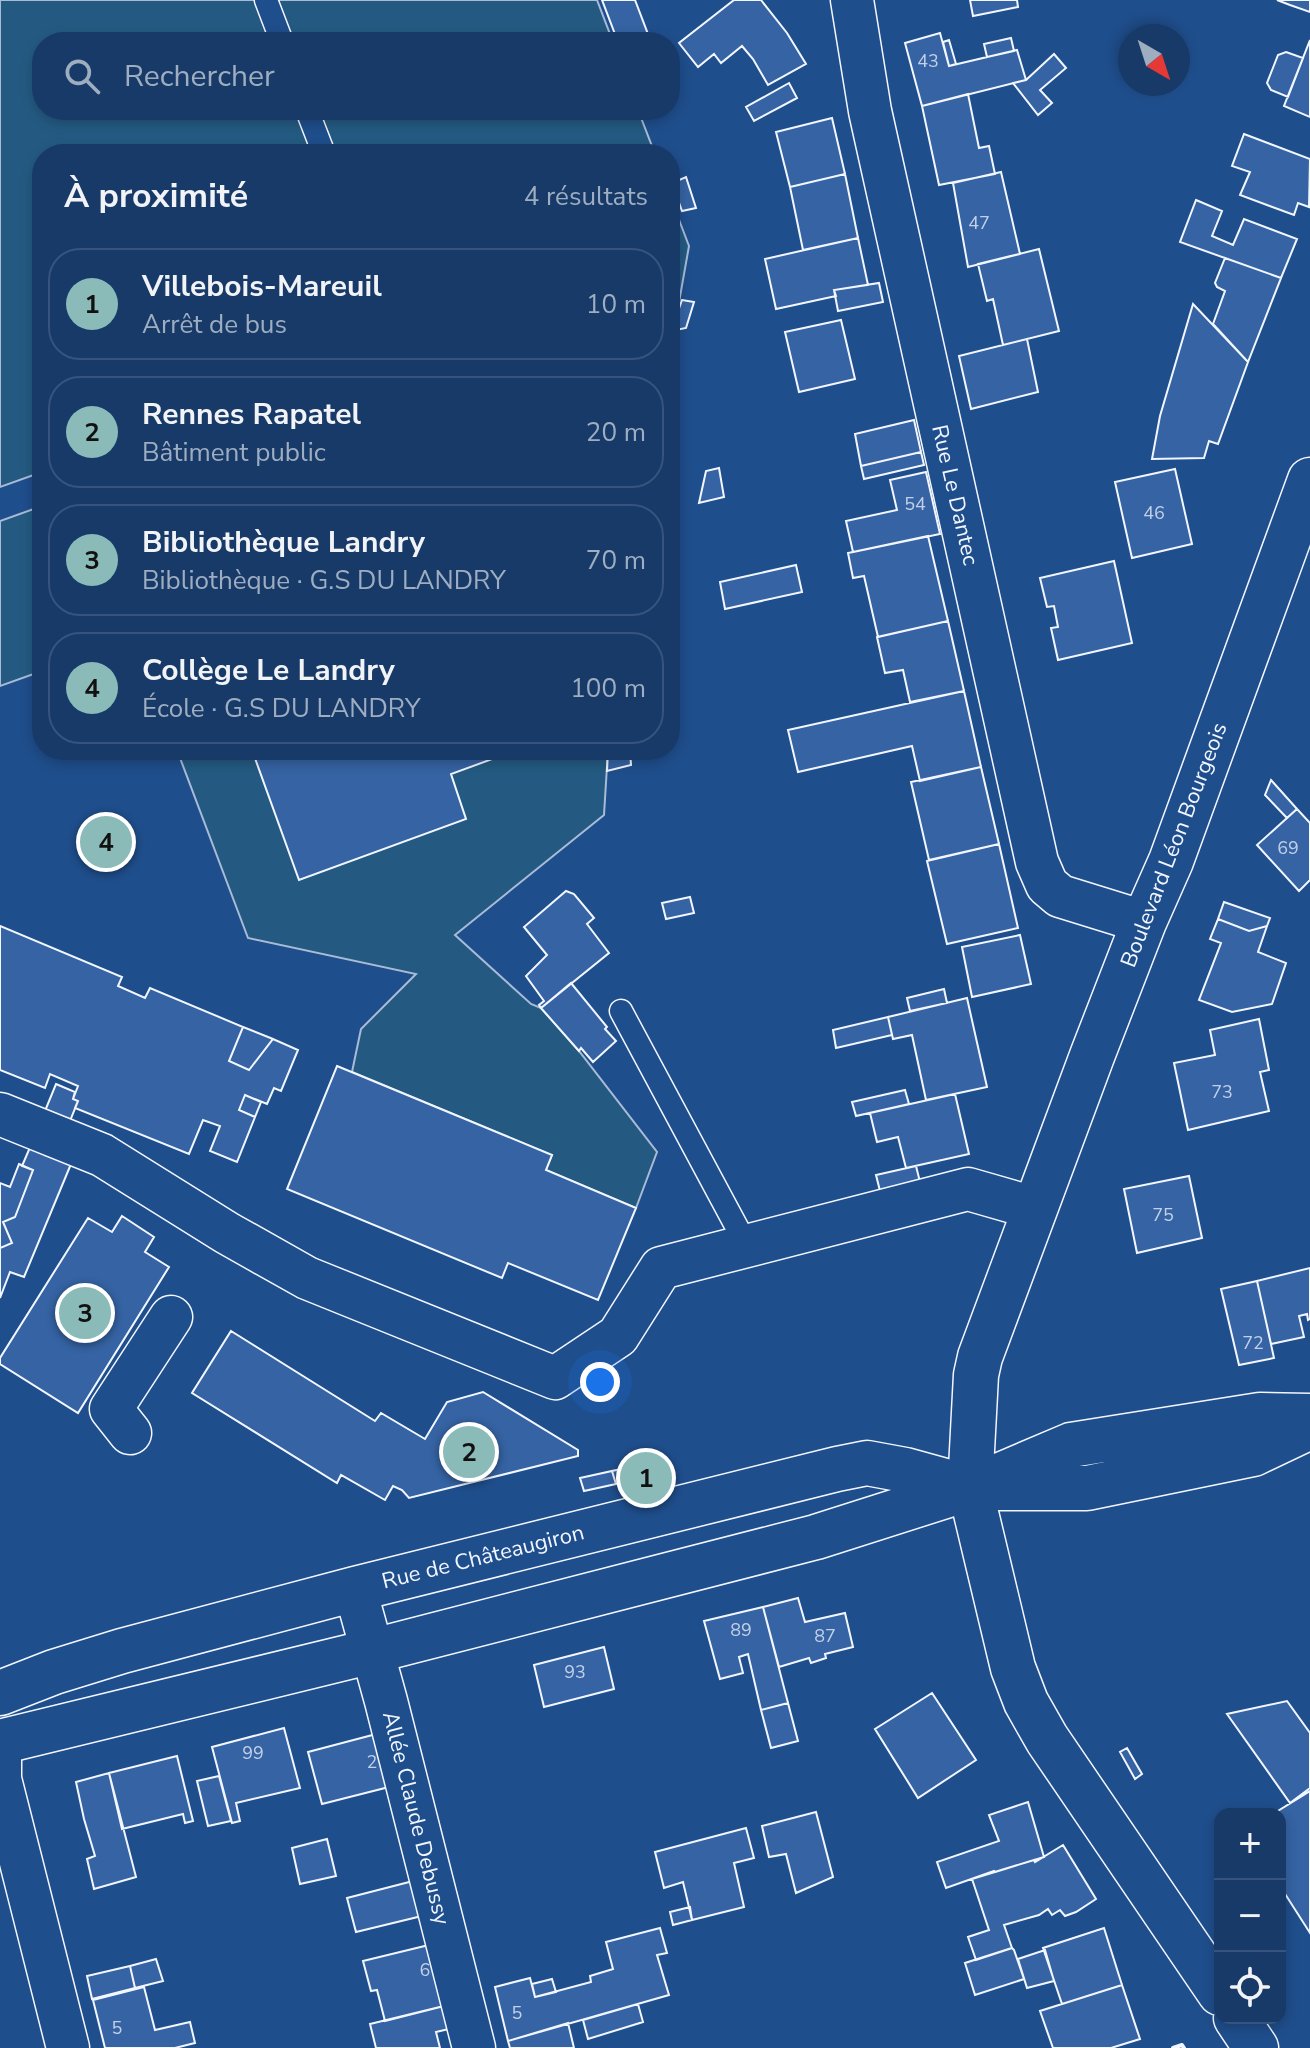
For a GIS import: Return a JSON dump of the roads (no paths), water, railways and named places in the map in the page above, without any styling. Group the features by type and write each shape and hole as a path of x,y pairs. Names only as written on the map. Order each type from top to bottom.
{"main road":[{"name":"Boulevard Léon Bourgeois","path":"1214,1984 1047,1739 1026,1702 1013,1668 970,1488 976,1375 1034,1208 1144,922 1171,861 1310,480"},
{"name":"Rue de Châteaugiron","path":"0,1742 373,1651 816,1537 970,1488 1071,1445 1260,1415 1310,1416"},
{"name":"Rue de Châteaugiron","path":"0,1693 122,1651 355,1589 657,1512 867,1463 970,1488 1087,1488 1253,1454 1310,1427"},
{"path":"1240,2024 1256,2048"}],"street":[{"name":"Rue Le Dantec","path":"852,0 870,111 1037,862 1047,885 1060,896 1144,922"},
{"path":"0,1114 102,1155 227,1233 307,1278 555,1378 618,1336 661,1268 968,1189 1034,1208"},
{"path":"130,1433 111,1409 171,1317"},
{"name":"Allée Claude Debussy","path":"355,1589 474,2048"},
{"path":"0,1742 0,1779 68,2048"}],"lane":[{"path":"266,0 278,32"},
{"path":"311,120 320,144"},
{"path":"621,1011 747,1246"}],"place":[{"name":"Collège Le Landry","path":"106,842"},
{"name":"Bibliothèque Landry","path":"85,1313"},
{"name":"Rennes Rapatel","path":"469,1452"},
{"name":"Villebois-Mareuil","path":"646,1478"}]}
